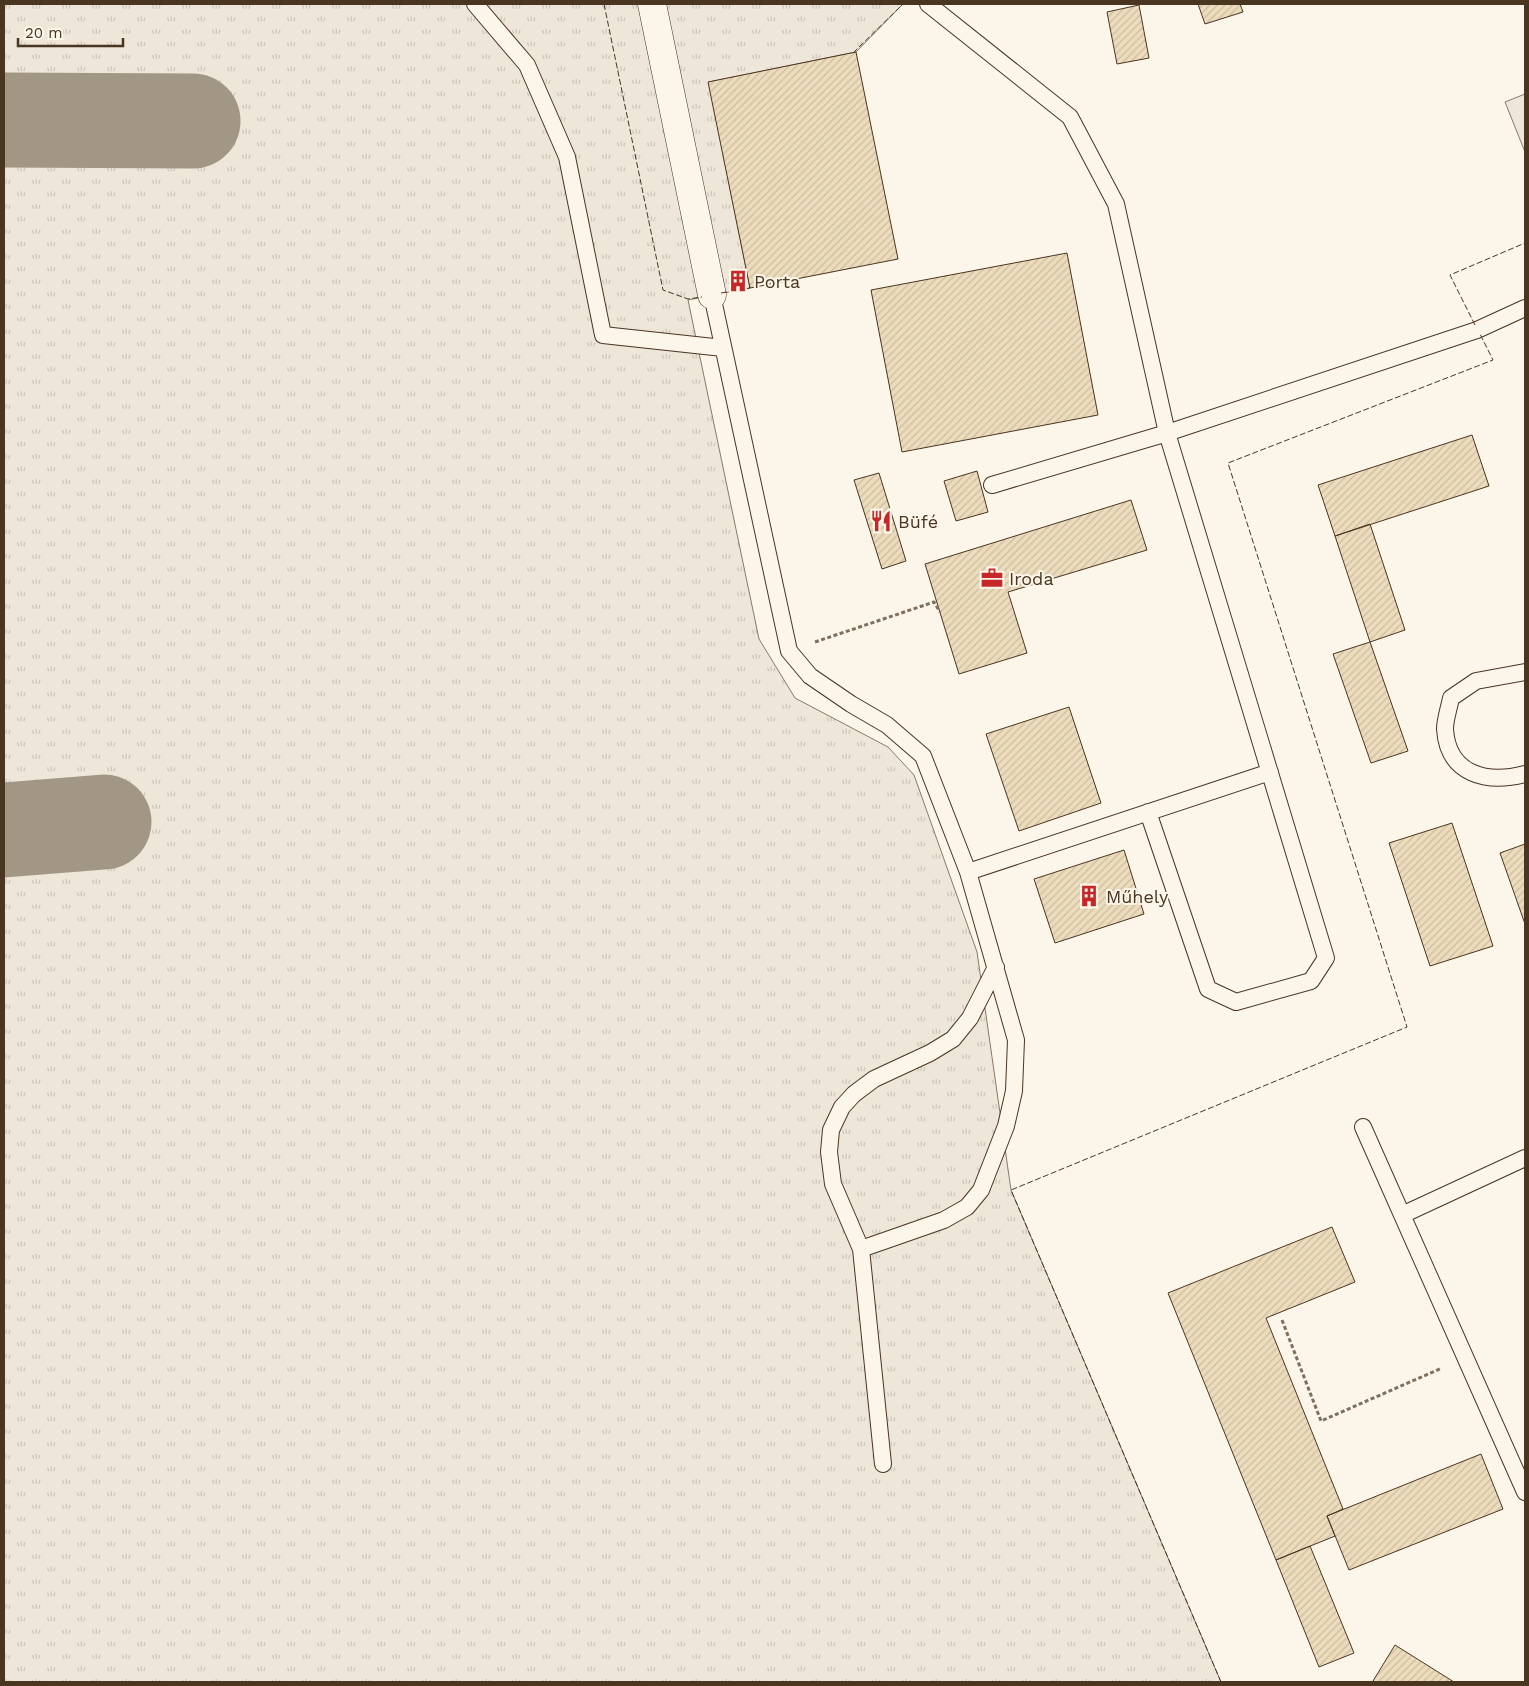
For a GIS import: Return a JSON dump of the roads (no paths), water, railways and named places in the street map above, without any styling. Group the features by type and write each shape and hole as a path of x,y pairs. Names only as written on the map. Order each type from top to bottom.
{"street":[{"path":"652,4 712,295"}],"lane":[{"path":"475,4 528,64 567,157 603,335 723,348"},
{"path":"928,4 1070,117 1116,204 1167,433 1326,958 1311,981 1236,1002 1208,988 1148,812"},
{"path":"712,295 789,651 810,676 851,704 888,725 923,756 968,872 1016,1040 1014,1091 1006,1126 981,1190 967,1207 944,1220 861,1249"},
{"path":"992,486 1167,433 1478,330 1525,308"},
{"path":"1525,672 1476,681 1451,698 1445,728 1452,755 1470,774 1494,778 1525,774"},
{"path":"968,872 1270,772"},
{"path":"883,1464 861,1249 833,1184 829,1152 831,1130 842,1107 854,1094 874,1079 930,1053 954,1039 970,1018 996,967"},
{"path":"1363,1127 1525,1492"},
{"path":"1402,1215 1525,1158"}],"place":[{"name":"Porta","path":"738,281"},
{"name":"Büfé","path":"881,521"},
{"name":"Iroda","path":"992,578"},
{"name":"Műhely","path":"1089,896"}]}
